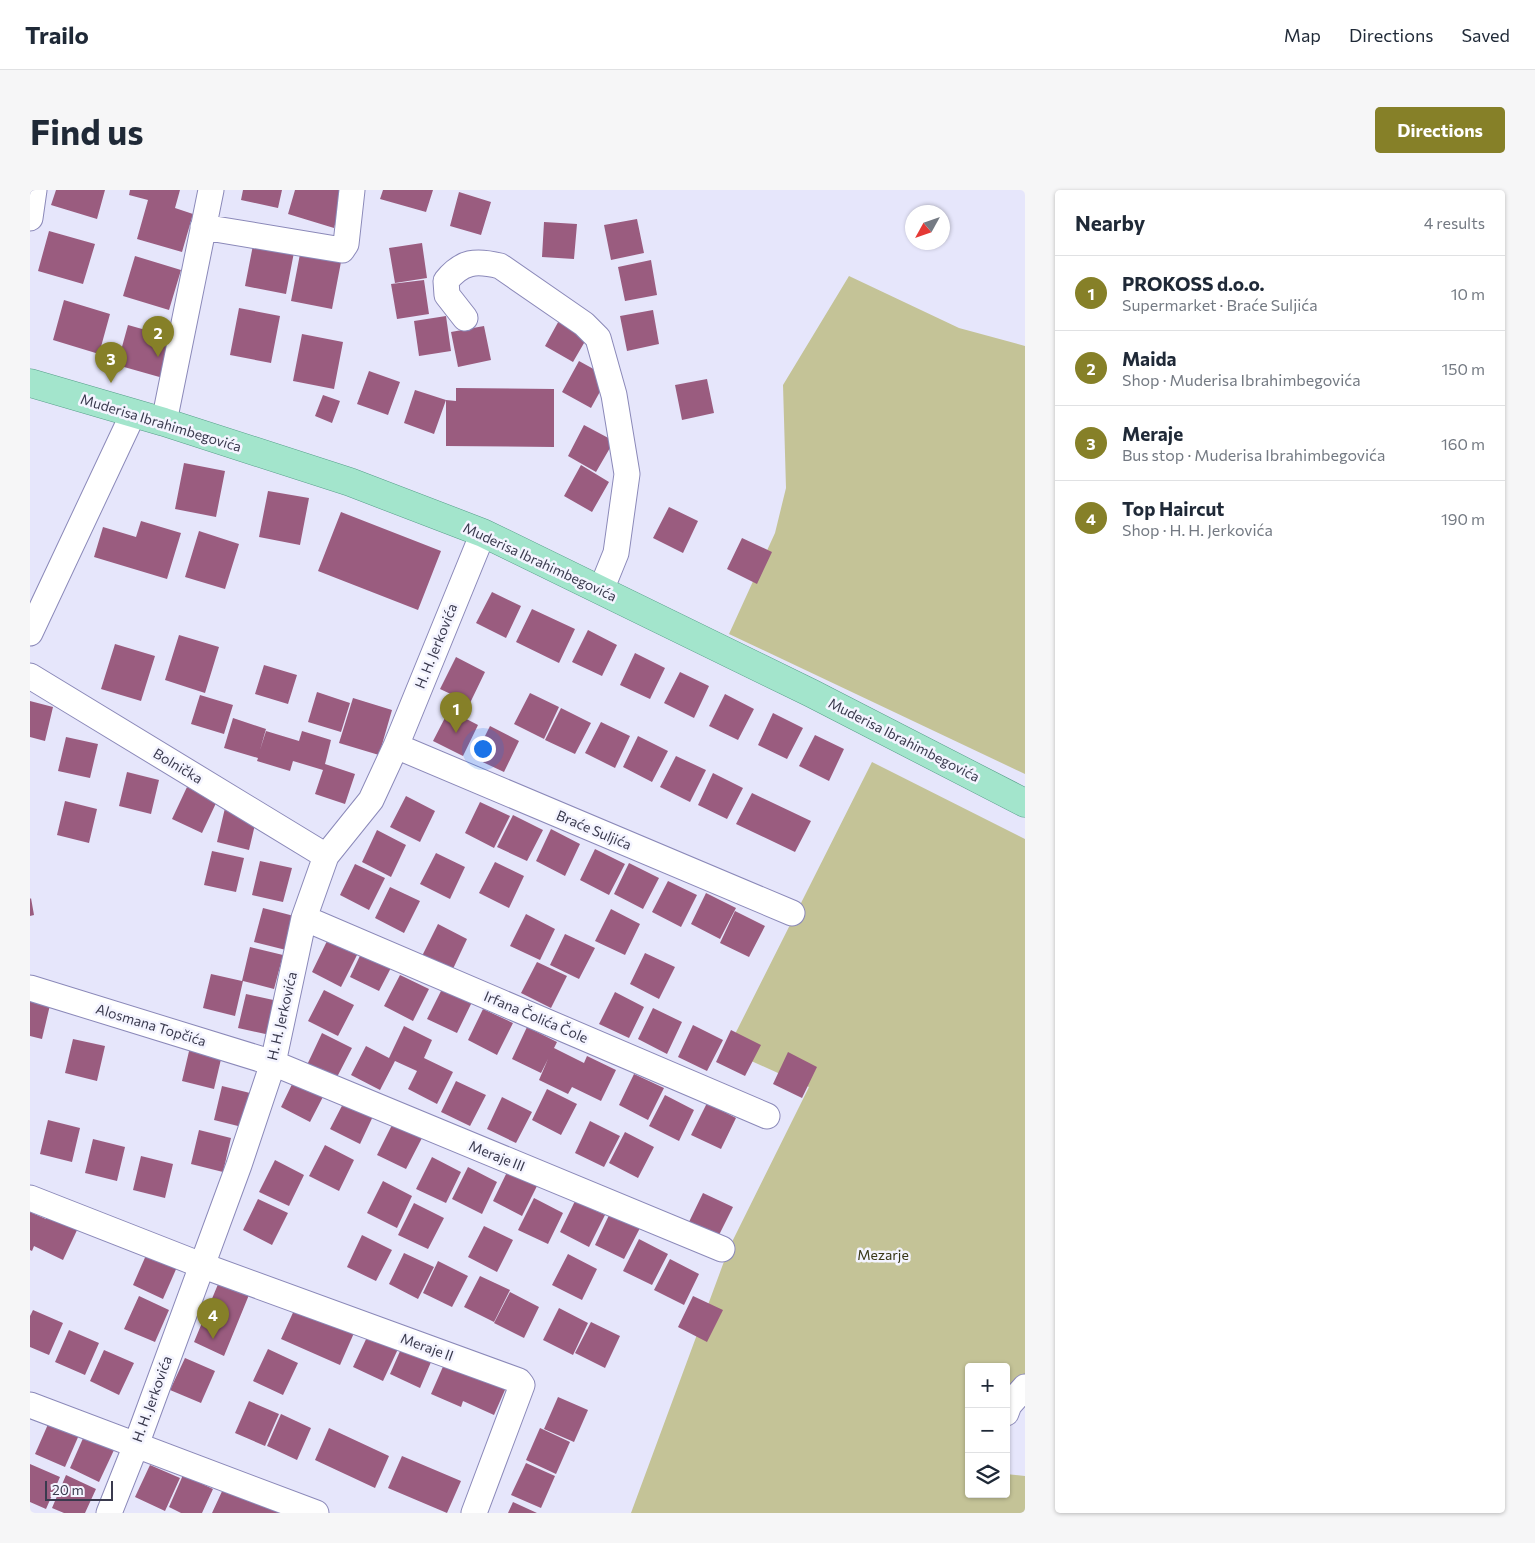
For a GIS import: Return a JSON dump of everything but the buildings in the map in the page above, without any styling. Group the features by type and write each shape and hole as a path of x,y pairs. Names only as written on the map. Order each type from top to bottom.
{"main road":[{"name":"Muderisa Ibrahimbegovića","path":"30,383 164,422 350,482 483,533 811,693 1025,803"}],"street":[{"path":"30,218 34,190"},
{"path":"164,422 211,190"},
{"path":"203,227 342,250 346,244 352,190"},
{"path":"464,318 447,295 446,281 455,270 467,264 485,262 500,266 584,324 598,338 614,395 627,474 616,553 601,590"},
{"path":"30,633 133,414"},
{"name":"H. H. Jerkovića","path":"108,1513 136,1445 239,1166 272,1063 304,918 326,856 371,800 396,746 483,533"},
{"name":"Bolnička","path":"30,676 326,856"},
{"name":"Braće Suljića","path":"396,746 792,913"},
{"name":"Irfana Čolića Čole","path":"304,918 767,1116"},
{"name":"Alosmana Topčića","path":"30,988 272,1063"},
{"name":"Meraje III","path":"272,1063 722,1249"},
{"path":"30,1198 201,1265"},
{"name":"Meraje II","path":"201,1265 519,1381 522,1385 474,1513"},
{"path":"1008,1408 1025,1387"},
{"path":"30,1405 316,1513"}],"green space":[{"path":"849,276 959,328 1025,346 1025,774 729,634 775,533 786,488 783,385"},
{"name":"Mezarje","path":"872,762 1025,839 1025,1379 1010,1389 1010,1363 965,1363 965,1498 1010,1498 1010,1474 1025,1476 1025,1513 631,1513 729,1248 809,1087 727,1050"}],"place":[{"name":"Maida","path":"158,357"},
{"name":"Meraje","path":"111,383"},
{"name":"PROKOSS d.o.o.","path":"456,733"},
{"name":"Top Haircut","path":"213,1339"}]}
